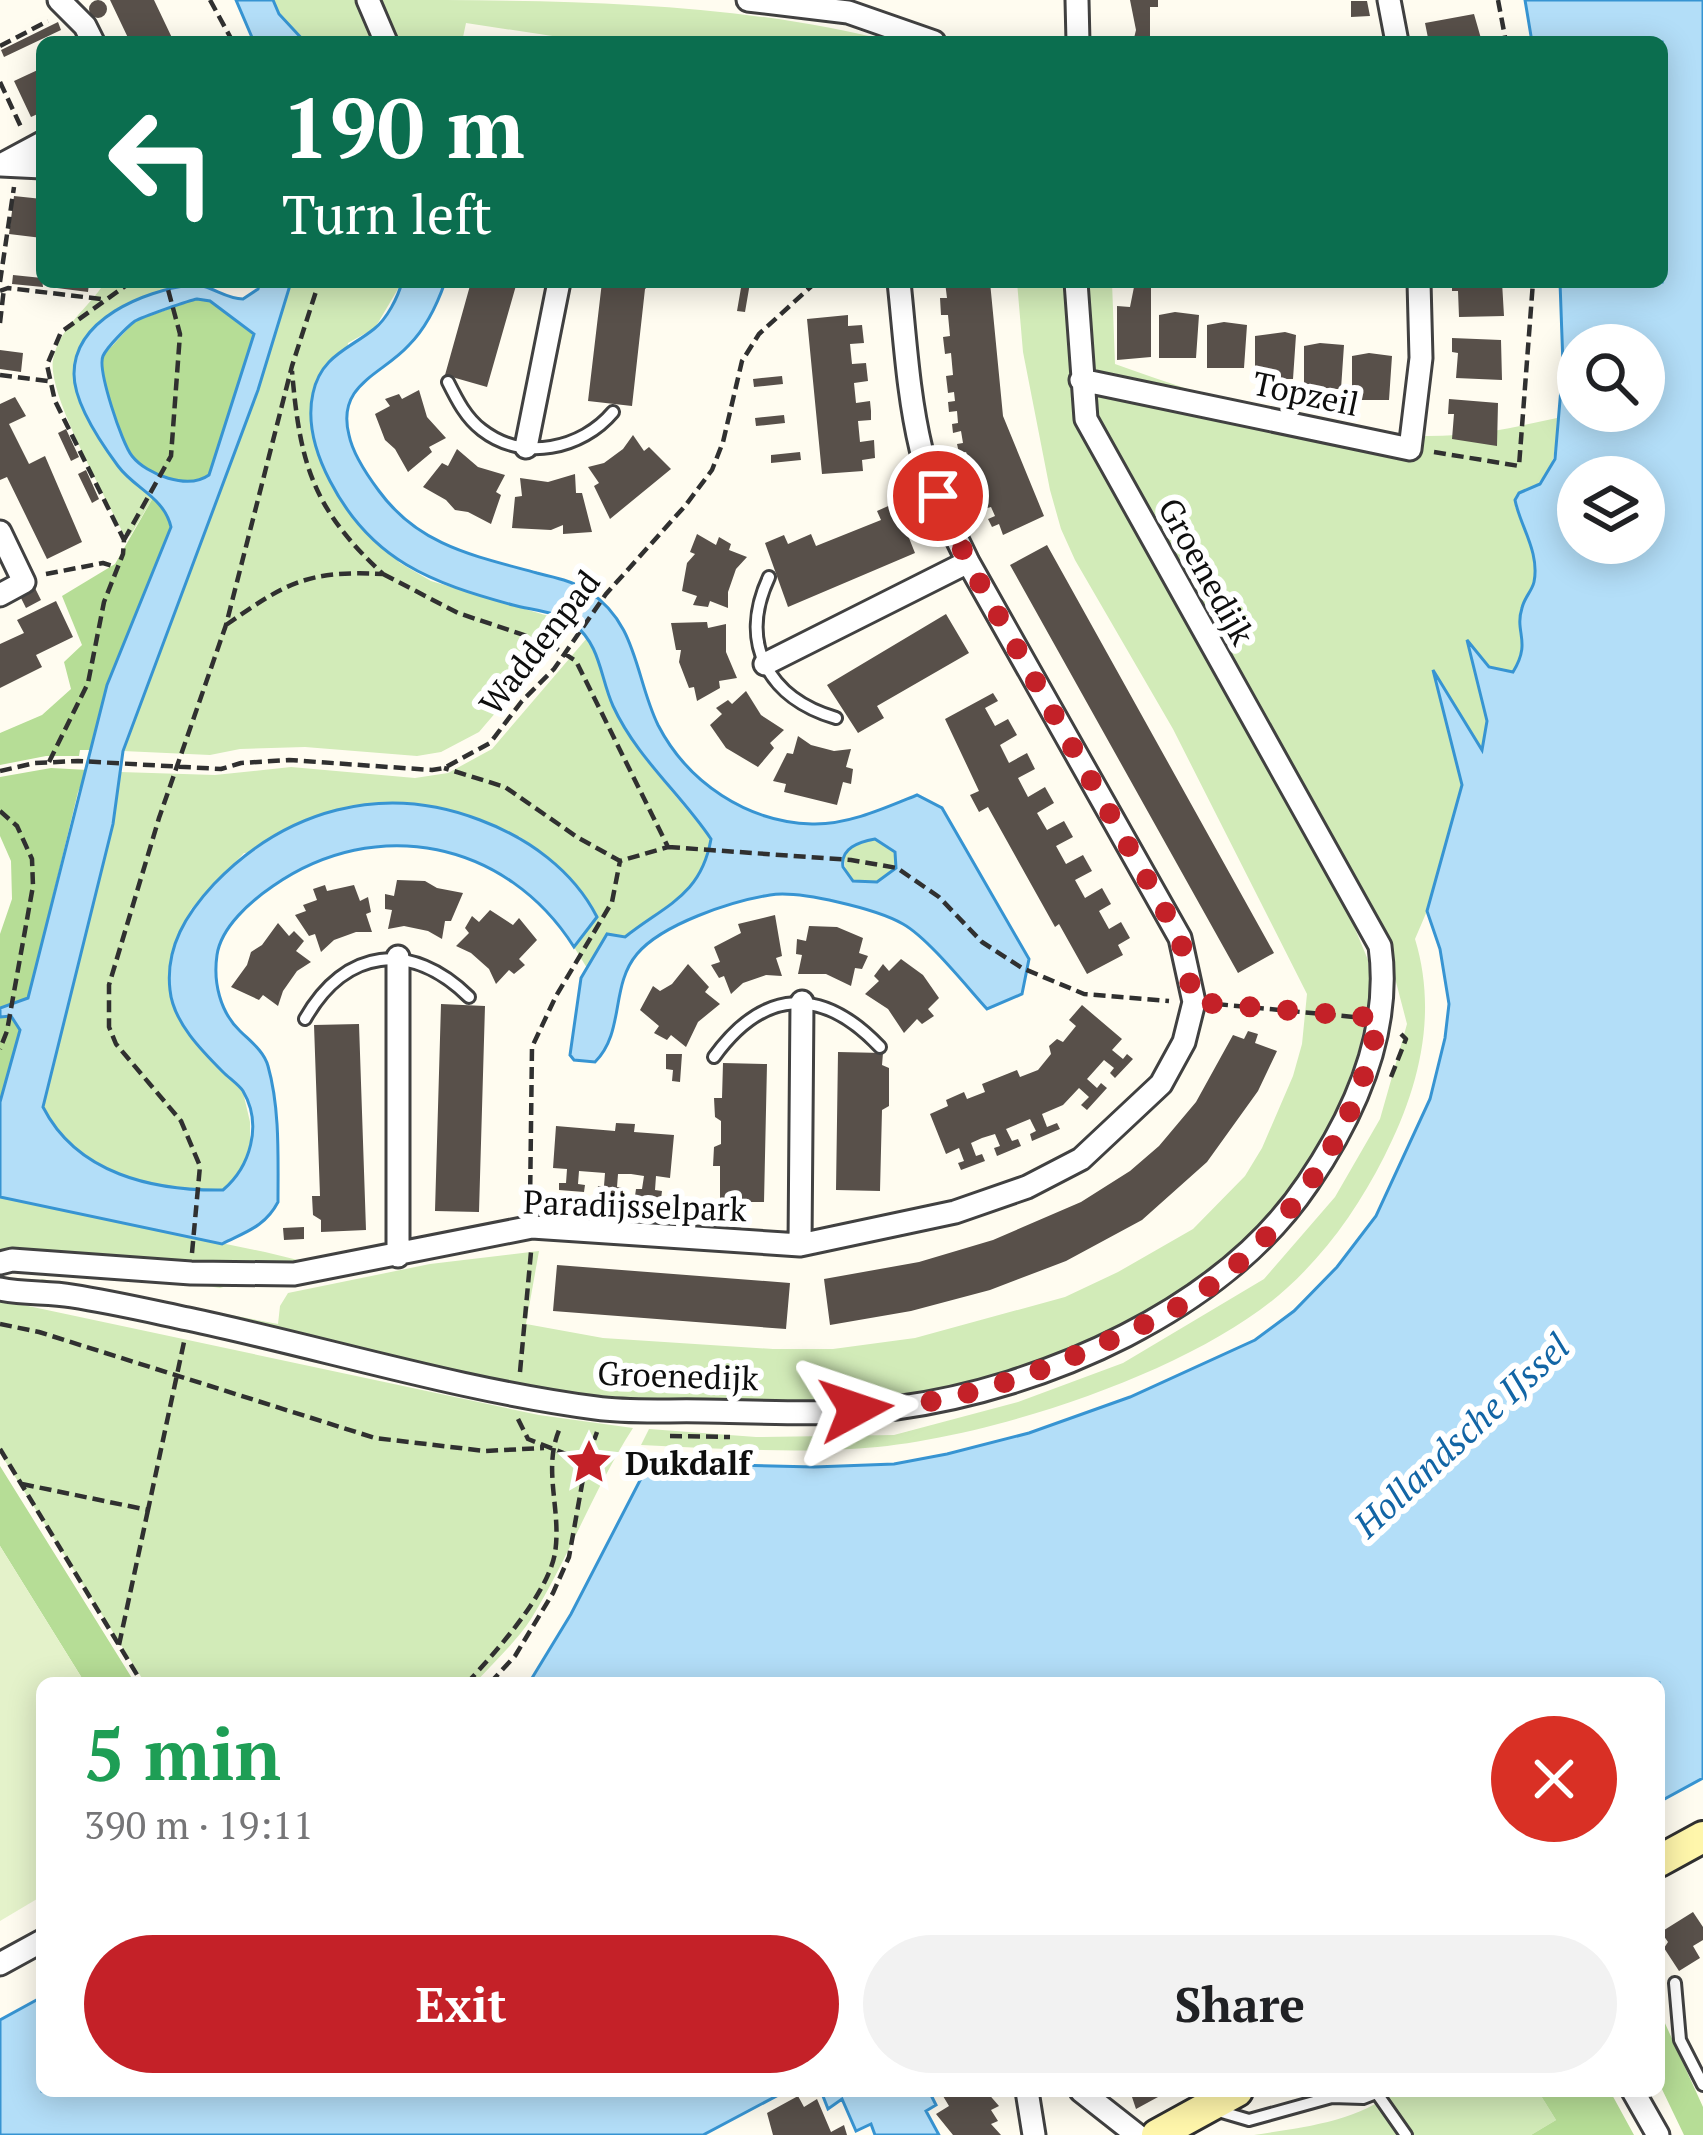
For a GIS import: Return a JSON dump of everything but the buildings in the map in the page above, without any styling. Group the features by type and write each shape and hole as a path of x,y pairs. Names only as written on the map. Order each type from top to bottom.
{"street":[{"path":"368,0 383,36"},
{"path":"748,0 848,12 917,36"},
{"path":"1077,0 1078,36"},
{"path":"1389,0 1396,36"},
{"path":"64,5 90,36"},
{"path":"6,165 36,154"},
{"path":"526,447 558,288"},
{"path":"900,288 922,453 968,562 1180,938 1194,1002"},
{"name":"Groenedijk","path":"0,1289 70,1295 189,1319 516,1394 604,1419 894,1408 973,1392 1051,1366 1179,1306 1238,1263 1287,1214 1352,1104 1372,1059 1384,981 1380,946 1086,419 1076,288"},
{"path":"1411,448 1420,358 1420,288"},
{"name":"Topzeil","path":"1081,380 1411,448"},
{"path":"0,532 24,581 0,595"},
{"path":"765,664 968,562"},
{"path":"398,958 398,1256"},
{"path":"800,1245 802,1002"},
{"name":"Paradijsselpark","path":"0,1263 294,1274 532,1228 800,1245 955,1212 1027,1187 1081,1159 1161,1084 1184,1042 1194,1002"},
{"path":"1665,1858 1703,1837"},
{"path":"0,1964 36,1944"},
{"path":"1028,2097 1034,2135"},
{"path":"1089,2097 1137,2135"},
{"path":"1157,2135 1226,2097"},
{"path":"1636,2097 1658,2135"}],"lane":[{"path":"448,382 462,409 481,429 504,443 526,447 573,442 598,430 614,412"},
{"path":"769,577 758,601 756,631 765,664 776,685 792,699 836,718"},
{"path":"304,1019 326,987 344,972 372,961 398,958 426,965 450,978 469,997"},
{"path":"714,1057 747,1020 775,1006 802,1002 832,1009 859,1025 880,1047"},
{"path":"1676,1984 1680,2040 1703,2084"},
{"path":"1206,2108 1249,2120 1332,2097"},
{"path":"1382,2097 1406,2135"}],"path":[{"path":"210,0 230,36"},
{"path":"1498,0 1505,36"},
{"path":"0,46 64,5"},
{"path":"0,82 36,148"},
{"path":"0,323 6,165"},
{"path":"1,286 104,299"},
{"path":"121,288 61,332 52,346 48,381 124,540"},
{"path":"49,762 88,683 104,602 124,540 171,456 180,334 168,288"},
{"path":"192,1241 200,1166 181,1121 116,1044 107,1005 109,985 226,625 292,366 317,288"},
{"name":"Waddenpad","path":"444,768 490,743 567,652 606,594 685,506 712,470 742,361 759,334 809,288"},
{"path":"1411,448 1519,466 1533,288"},
{"path":"292,366 310,482 353,546 383,574 458,614 567,652 588,683 668,847"},
{"path":"0,375 48,381"},
{"path":"24,581 63,568 104,563 116,567"},
{"path":"226,625 274,592 312,575 383,574"},
{"path":"0,772 78,761 220,769 289,760 412,772 444,768 505,787 620,861 668,847 851,860 897,868 939,897 982,942 1022,968 1084,994 1389,1020 1406,1039 1384,1095"},
{"path":"0,811 17,826 32,859 33,886 0,1048"},
{"path":"523,1353 532,1228 532,1047 612,902 620,861"},
{"path":"118,1645 189,1319"},
{"path":"0,1324 39,1332 375,1438 485,1451 550,1448"},
{"path":"516,1394 519,1423 529,1439 586,1462"},
{"path":"496,1677 515,1656 554,1593 569,1557 586,1462 604,1419"},
{"path":"597,1439 604,1419"},
{"path":"668,1436 736,1437"},
{"path":"473,1677 503,1644 555,1555 550,1448"},
{"path":"0,1449 138,1677"},
{"path":"22,1484 148,1510"}],"green space":[{"path":"273,0 357,0 372,36 299,36"},
{"path":"380,0 639,5 768,18 866,36 552,36 466,23 463,36 395,36"},
{"path":"100,288 176,289 140,300 106,318 91,330 75,362 78,393 105,446 126,475 154,496 130,536 123,533 59,396 53,360 68,328"},
{"path":"289,288 398,288 375,328 348,343 334,490 350,514 400,563 431,581 572,623 479,732 441,752 417,756 305,747 210,755 123,751 258,390"},
{"path":"1018,288 1067,288 1075,422 1302,821 1339,890 1368,960 1371,995 1357,1057 1318,1161 1264,1237 1183,1306 927,1406 691,1411 508,1384 35,1285 42,1279 278,1324 280,1306 288,1293 430,1264 539,1251 526,1324 603,1338 833,1349 915,1338 1065,1297 1193,1229 1245,1176 1262,1148 1293,1076 1307,994 1173,729 1061,529 1023,352"},
{"path":"1089,288 1112,288 1115,364 1283,417 1413,436 1482,432 1557,418 1549,469 1515,507 1529,536 1535,570 1521,612 1517,665 1513,672 1489,667 1470,643 1487,722 1482,752 1434,675 1462,785 1415,939 1425,995 1421,1051 1407,1105 1384,1157 1342,1227 1287,1288 1247,1319 1141,1375 1019,1418 901,1444 798,1450 641,1445 649,1429 756,1437 894,1435 1018,1402 1123,1363 1264,1279 1335,1197 1380,1119 1407,1024 1385,940 1094,409"},
{"path":"197,299 210,301 254,334 209,475 190,481 148,469 132,456 112,408 102,357 135,321"},
{"path":"154,496 171,527 107,685 92,750 80,750 79,756 46,756 0,765 0,733 42,715 71,689 64,662 82,645 62,596 115,564"},
{"path":"587,638 598,655 613,704 644,758 711,839 699,874 679,897 625,937 607,934 587,968 574,947 596,917 594,910 556,864 519,836 244,853 191,909 171,956 208,1057 243,1092 250,1122 250,1155 242,1174 223,1190 170,1187 119,1174 76,1149 43,1107 113,824 120,772 215,775 291,767 415,778 448,773 492,749"},
{"path":"51,768 88,770 78,792 28,998 0,1008 0,934 12,899 11,861 0,836 0,777"},
{"path":"875,839 895,852 896,868 877,882 853,881 846,874 844,855 851,846"},
{"path":"11,1016 20,1030 0,1102 0,1017"},
{"path":"0,1197 306,1262 220,1288 15,1255 0,1258"},
{"path":"0,1300 539,1415 633,1428 531,1619 481,1677 141,1677 0,1453"},
{"path":"0,1466 131,1677 81,1677 0,1546"},
{"path":"0,1546 81,1677 36,1677 36,1900 0,1921"},
{"path":"1665,2023 1703,2107 1703,2135 1684,2135 1665,2095"},
{"path":"1385,2097 1542,2097 1556,2120 1531,2135 1254,2135 1346,2117"},
{"path":"1542,2097 1613,2097 1634,2135 1531,2135 1556,2120"}],"water":[{"path":"236,0 273,0 299,36 251,36"},
{"name":"Hollandsche IJssel","path":"1525,0 1703,0 1703,1778 1665,1799 1665,1677 533,1677 649,1463 894,1464 1029,1433 1130,1397 1255,1340 1294,1311 1337,1267 1376,1216 1430,1099 1445,1038 1449,1004 1440,949 1427,911 1462,785 1433,670 1482,750 1487,721 1467,640 1489,667 1513,672 1522,645 1520,617 1535,571 1515,500 1519,493 1540,484 1555,459 1557,432 1665,432 1665,324 1562,324 1560,288 1668,288 1668,36 1531,36"},
{"path":"172,288 207,288 243,299 258,288 289,288 258,390 123,751 113,824 43,1107 76,1148 119,1174 197,1189 223,1190 232,1181 251,1145 249,1104 183,1024 172,1002 171,959 187,919 214,884 272,837 304,821 371,804 443,809 480,820 548,858 597,917 574,947 546,911 513,883 476,862 437,850 396,846 354,850 313,864 256,899 224,935 216,976 227,1015 268,1066 276,1116 278,1202 261,1223 222,1244 0,1197 0,1102 20,1030 11,1016 0,1017 0,1008 28,998 107,685 171,527 156,501 118,466 90,422 75,385 77,355 99,323 152,294","holes":["197,299 210,301 254,334 209,475 179,481 139,463 122,437 102,364 118,337 135,321"]},
{"path":"399,288 443,288 421,331 364,382 349,404 347,418 357,457 395,510 450,546 569,582 604,604 626,635 658,725 686,765 722,796 765,816 812,824 853,819 917,795 942,808 1029,959 1022,994 987,1009 935,951 903,924 838,902 770,895 699,915 648,943 623,980 604,1050 595,1062 574,1060 570,1055 581,978 607,934 625,937 690,887 711,839 623,725 595,652 574,624 456,588 406,565 364,531 346,508 317,449 311,405 322,370 379,325","holes":["875,839 895,852 896,868 877,882 853,881 843,860 852,847"]},
{"path":"36,2000 36,2097 775,2097 703,2135 0,2135 0,2020"},
{"path":"823,2097 932,2097 936,2105 926,2111 939,2135 875,2135 871,2124 856,2131 842,2099 828,2109"}],"place":[{"name":"Dukdalf","path":"589,1462"}],"route":[{"path":"856,1409 894,1408 973,1392 1051,1366 1179,1306 1238,1263 1287,1214 1324,1158 1372,1059 1378,1018 1194,1002 1180,938 968,562 938,496"}]}
